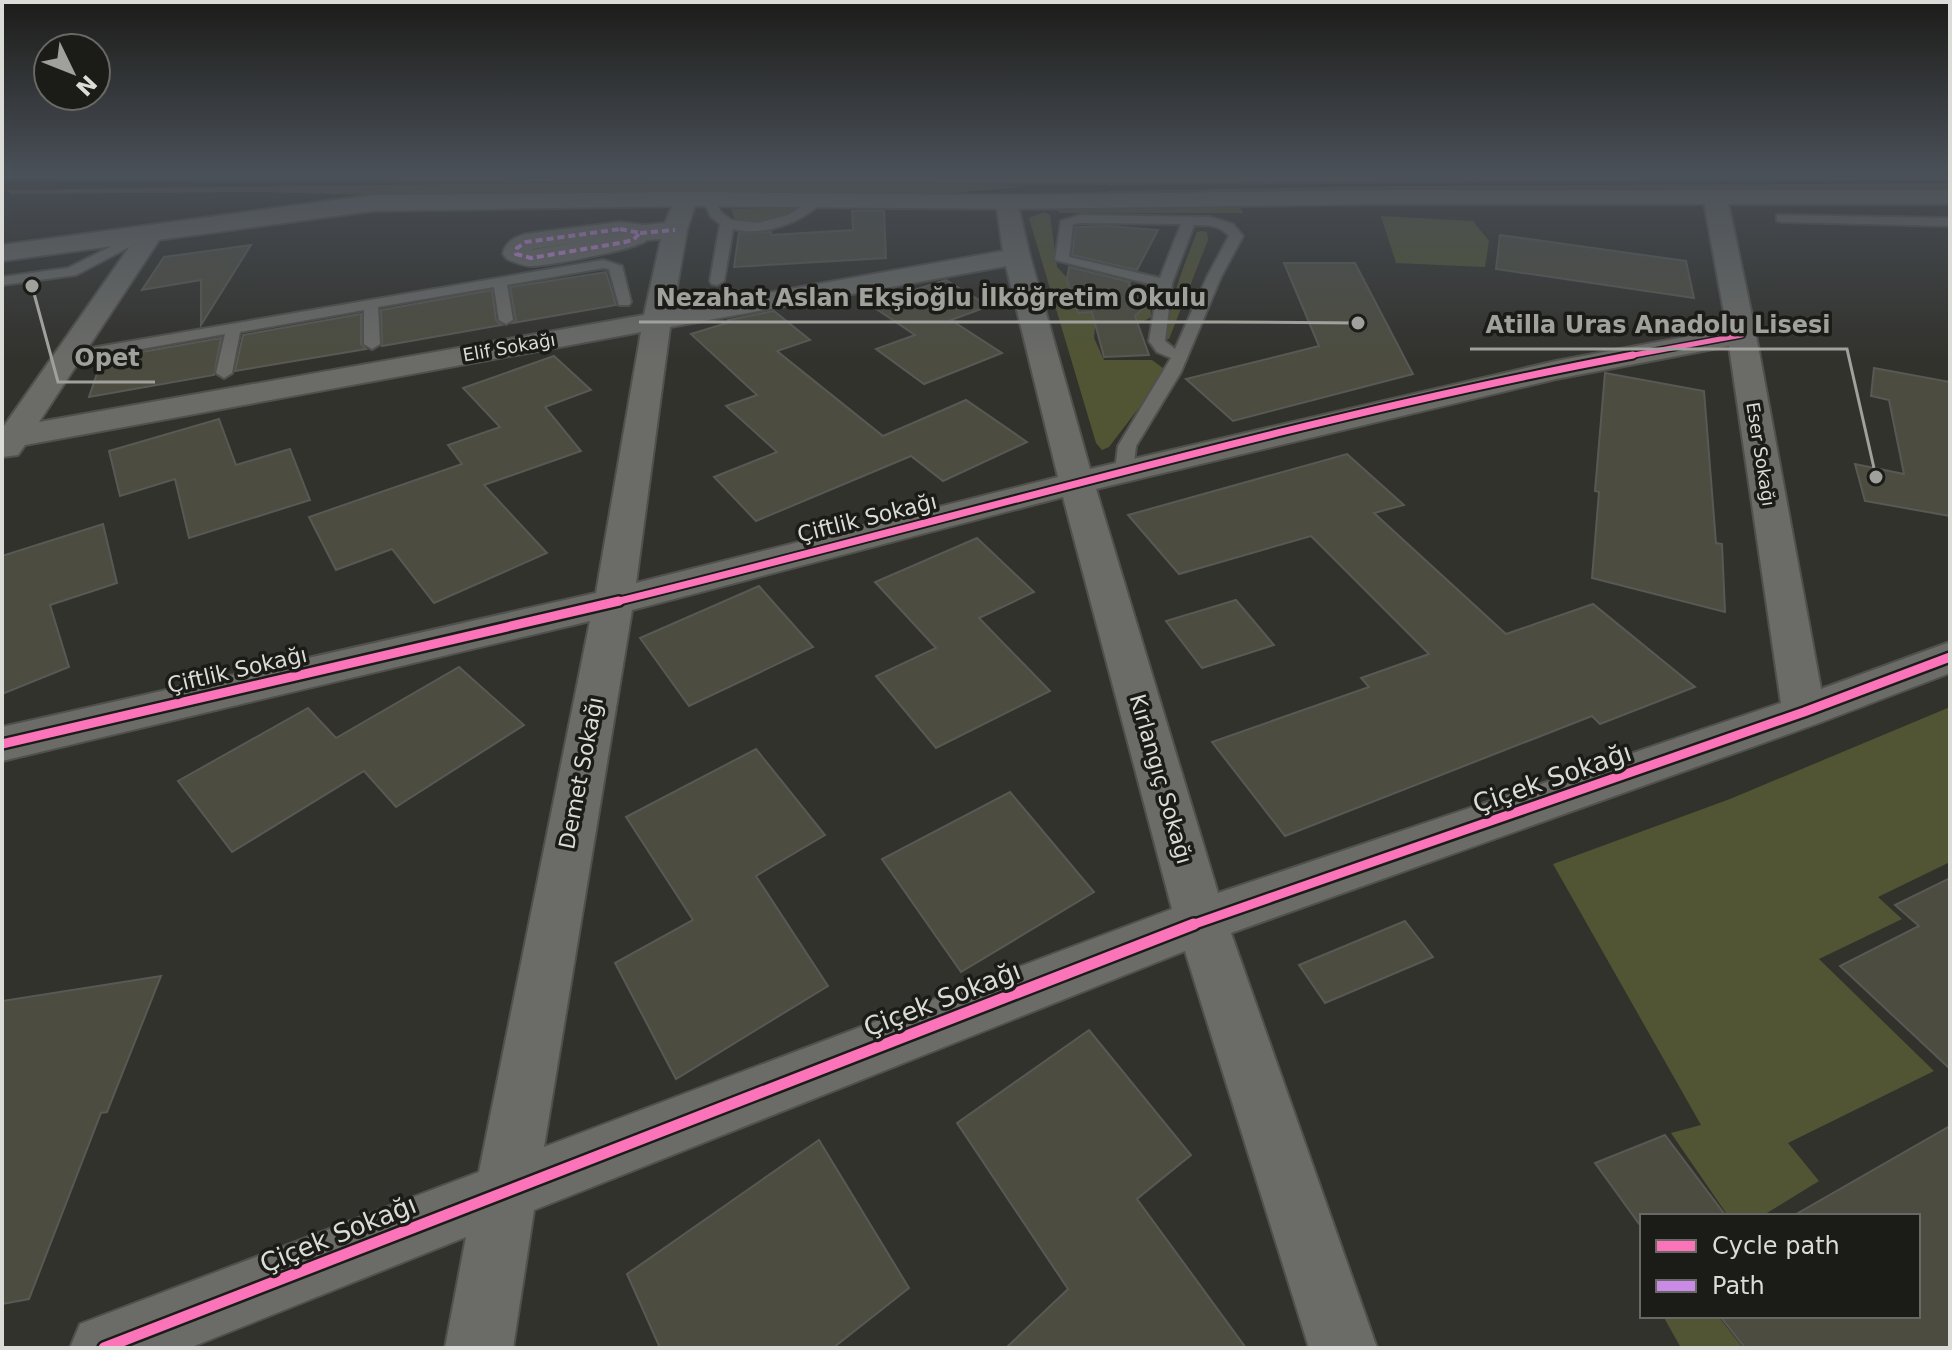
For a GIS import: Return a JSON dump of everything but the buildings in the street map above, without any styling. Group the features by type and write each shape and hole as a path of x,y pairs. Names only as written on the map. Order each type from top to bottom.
{"main road":[{"path":"2,253 139,233"}],"street":[{"path":"6,443 152,233"},
{"name":"Demet Sokağı","path":"479,1348 614,602 641,311 671,233"},
{"name":"Kırlangıç Sokağı","path":"1013,233 1077,483 1201,921 1343,1348"},
{"name":"Eser Sokağı","path":"1722,233 1742,335 1804,712"},
{"name":"Elif Sokağı","path":"6,443 641,311 1017,256"},
{"name":"Çiftlik Sokağı","path":"2,744 614,602 1124,471 1556,370 1742,335"},
{"name":"Çiçek Sokağı","path":"104,1348 1201,921 1804,712 1950,657"}],"lane":[{"path":"2,281 71,272 149,233"},
{"path":"717,281 725,233"},
{"path":"1065,233 1062,260 1165,283"},
{"path":"1178,355 1162,349 1157,341 1165,283 1184,233"},
{"path":"1124,471 1127,446 1173,372 1178,355 1236,236 1233,233"},
{"path":"68,357 603,264 615,266 641,311"},
{"path":"500,283 506,320"},
{"path":"371,305 372,344"},
{"path":"224,373 233,330"}],"green space":[{"path":"1033,233 1052,233 1057,267 1074,285 1127,287 1150,296 1151,317 1144,321 1095,327 1094,338 1104,360 1152,360 1167,371 1109,447 1102,450 1096,443"},
{"path":"1197,233 1207,233 1208,240 1169,339 1165,339 1170,311"},
{"path":"1386,233 1483,233 1489,241 1485,267 1396,263"},
{"path":"1950,707 1950,862 1878,897 1902,919 1819,959 1934,1071 1788,1143 1819,1181 1765,1214 1724,1214 1671,1133 1701,1125 1553,864 1730,799"},
{"path":"1664,1318 1720,1318 1743,1348 1681,1348"}],"marked path":[{"path":"591,233 526,242 517,248 516,254 531,258 620,243 633,240 640,233"}],"cycle path":[{"path":"2,744 614,602 1124,471 1556,370 1742,335"},
{"path":"104,1348 1201,921 1804,712 1950,657"}],"place":[{"name":"Opet","path":"32,286"},
{"name":"Nezahat Aslan Ekşioğlu İlköğretim Okulu","path":"1358,323"},
{"name":"Atilla Uras Anadolu Lisesi","path":"1876,477"}]}
